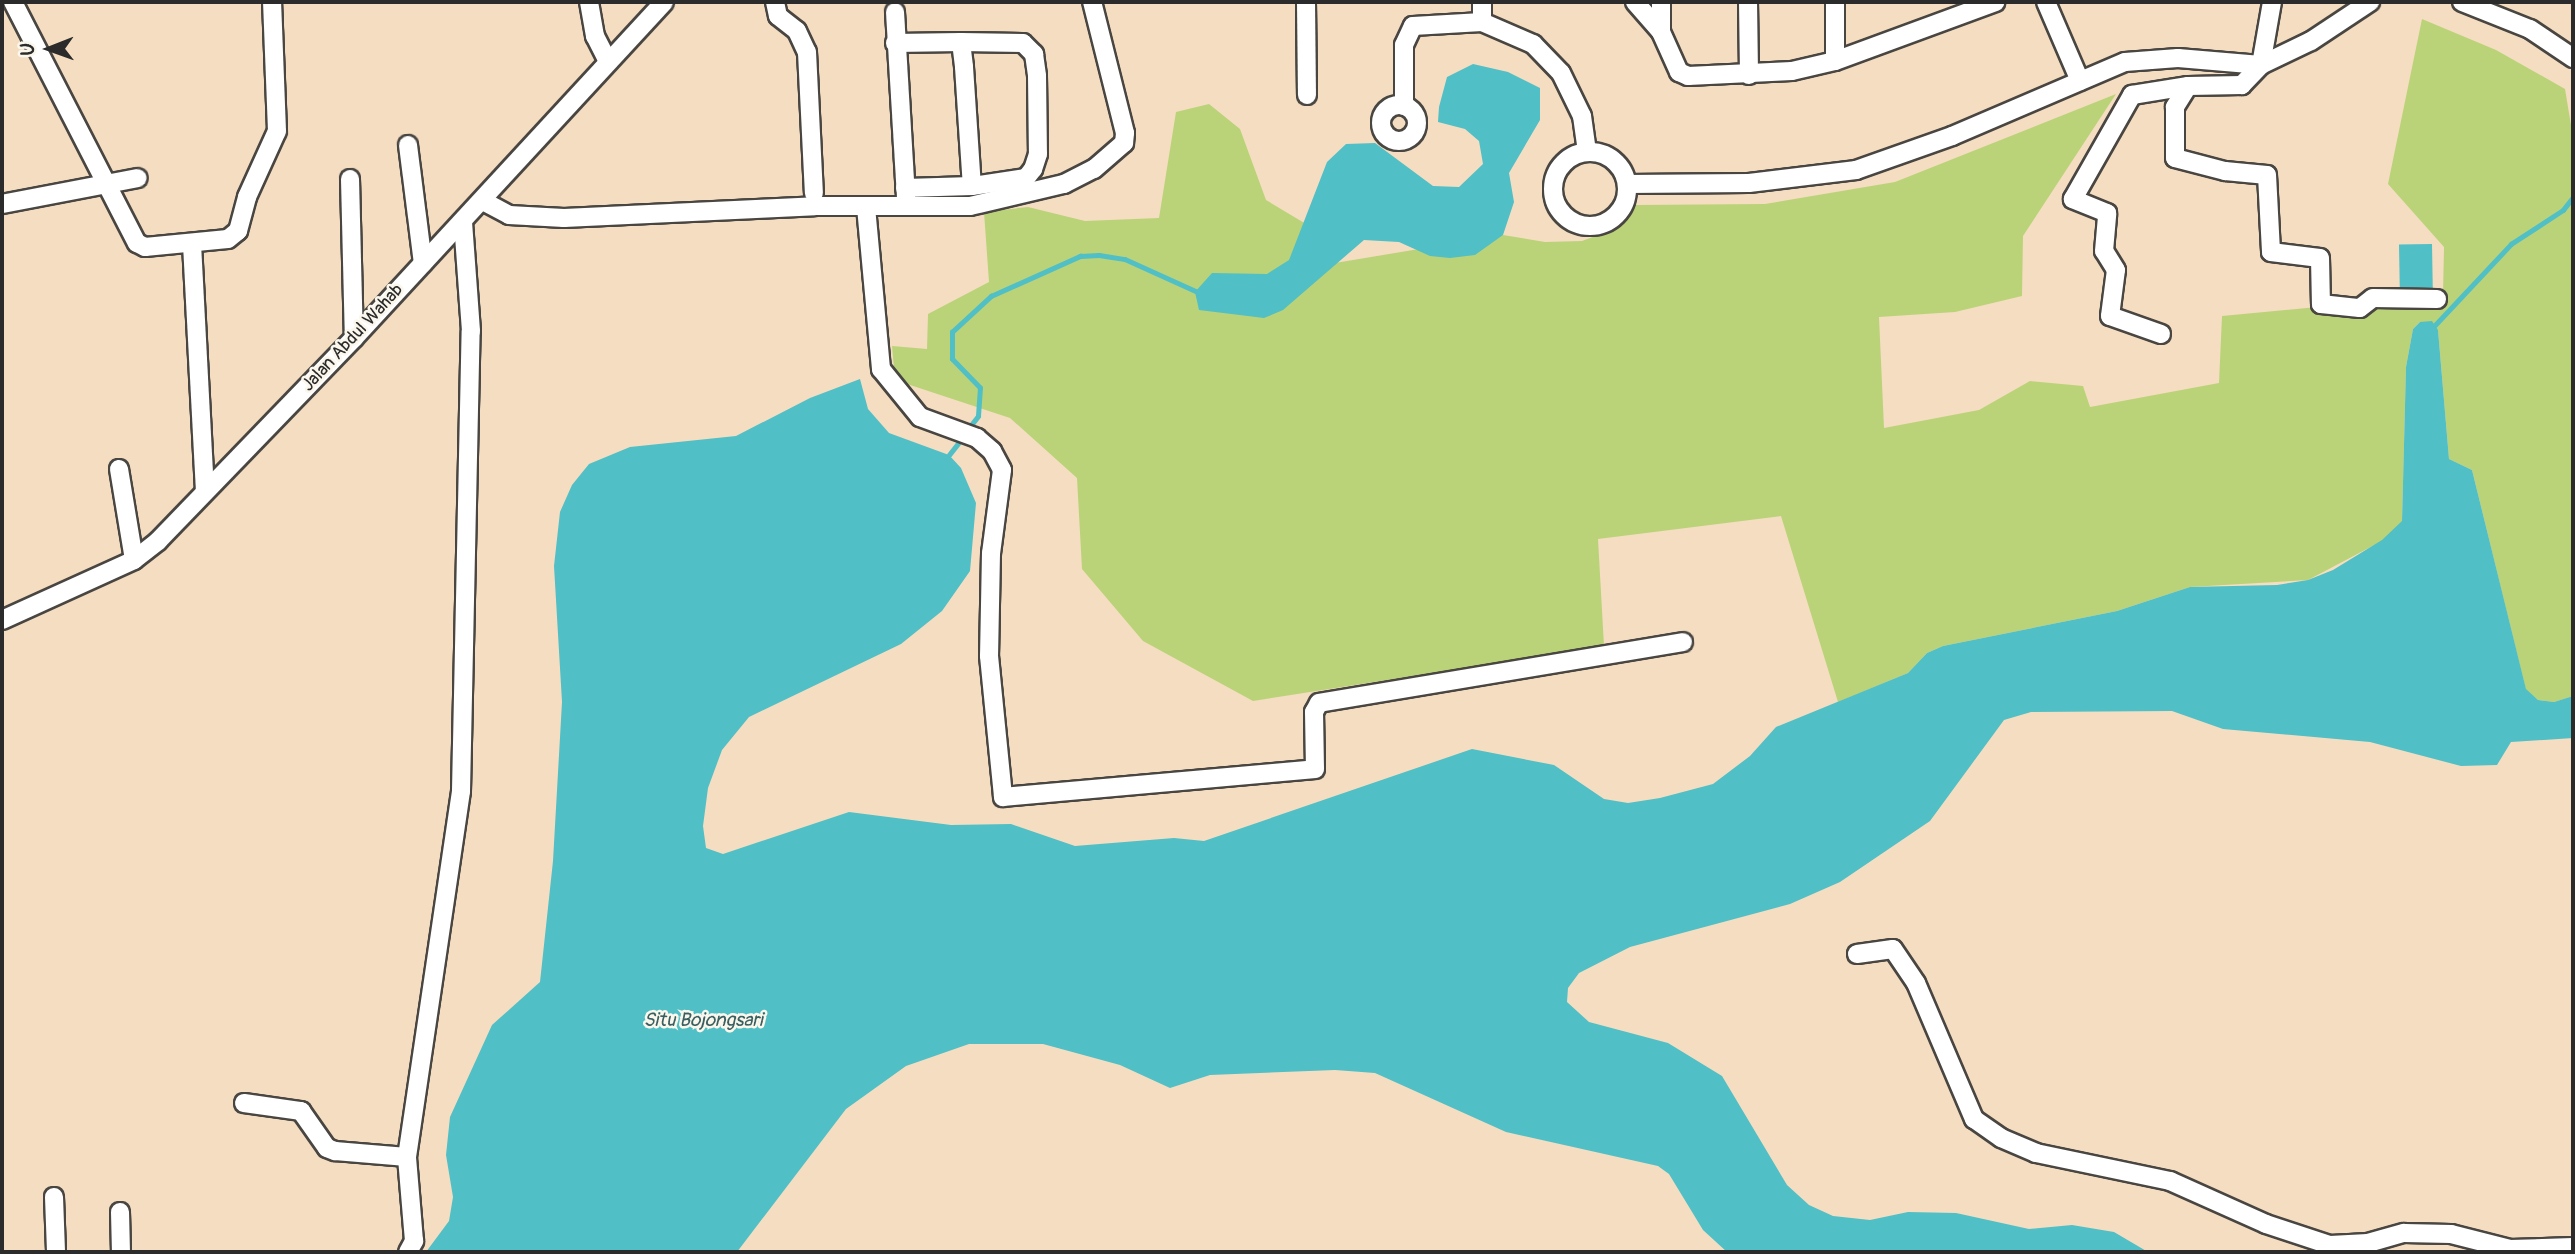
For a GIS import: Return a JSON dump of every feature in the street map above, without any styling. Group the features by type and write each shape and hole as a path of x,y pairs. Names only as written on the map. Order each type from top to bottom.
{"street":[{"path":"13,2 141,246 228,239 238,231 247,197 275,141 278,117 272,2"},
{"path":"589,2 595,36 608,61"},
{"name":"Jalan Abdul Wahab","path":"2,621 134,560 158,541 483,201 664,2"},
{"path":"775,2 778,16 797,31 807,52 814,193"},
{"path":"906,196 970,206 1022,197 1094,169 1124,143 1125,133 1092,2"},
{"path":"1306,2 1307,95"},
{"path":"1482,2 1482,22"},
{"path":"1634,2 1661,32 1679,72 1749,75 1835,61 1995,2"},
{"path":"1661,2 1661,32"},
{"path":"1748,2 1749,75"},
{"path":"1835,2 1835,61"},
{"path":"2046,2 2080,81"},
{"path":"2261,65 2272,2"},
{"path":"2161,334 2110,316 2116,270 2104,251 2107,213 2073,199 2132,95 2188,86 2242,85 2261,65 2311,41 2370,2"},
{"path":"2462,2 2502,8 2573,58"},
{"path":"895,12 906,196"},
{"path":"1405,106 1404,45 1413,26 1482,22 1506,30 1547,55 1573,93 1587,151"},
{"path":"961,42 972,186"},
{"path":"483,201 509,215 564,219 866,207 906,196 1026,178 1033,169 1038,154 1037,76 1034,54 1023,43 895,43"},
{"path":"1627,184 1749,183 1856,170 2125,62 2159,57 2261,65"},
{"path":"2188,86 2175,107 2175,158 2225,171 2267,175 2271,253 2320,258 2321,304 2360,308 2374,298 2437,299"},
{"path":"408,145 423,263"},
{"path":"1587,151 1614,160 1627,184 1625,201 1604,223 1573,222 1557,204 1554,181 1560,167 1587,151"},
{"path":"2,204 108,186 138,178"},
{"path":"350,178 354,338"},
{"path":"866,207 881,369 920,417 976,438 992,451 1002,470 991,553 989,656 1003,797 1315,769 1314,712 1319,703 1683,642"},
{"path":"411,1246 407,1157 461,791 471,331 463,222"},
{"path":"192,244 205,489"},
{"path":"119,469 134,560"},
{"path":"1857,954 1893,949 1916,983 1974,1119 2001,1138 2036,1153 2170,1181 2266,1224 2330,1245 2368,1243 2404,1233 2451,1234 2511,1249 2573,1247"},
{"path":"244,1103 301,1111 327,1148 335,1151 407,1157"},
{"path":"54,1197 56,1252"},
{"path":"120,1212 121,1252"}],"green space":[{"path":"2422,19 2496,50 2565,89 2573,137 2573,696 2554,702 2538,700 2526,690 2472,470 2449,459 2438,330 2420,322 2413,329 2406,367 2402,522 2382,541 2308,580 2190,587 2117,611 1943,646 1927,653 1908,673 1838,702 1781,516 1598,539 1604,646 1253,701 1143,641 1082,569 1077,478 1010,418 895,380 892,346 927,349 928,314 989,282 984,212 1028,207 1085,221 1159,218 1176,112 1209,104 1240,129 1266,200 1306,224 1335,263 1503,235 1545,242 1582,241 1614,229 1635,205 1765,204 1895,182 2116,94 2023,236 2022,296 1955,312 1879,317 1884,428 1979,410 2030,381 2083,386 2090,407 2219,383 2222,316 2443,295 2444,247 2388,184"}],"water":[{"path":"1473,64 1508,72 1540,88 1540,120 1509,173 1514,202 1503,235 1475,255 1450,258 1430,256 1399,242 1364,240 1283,310 1264,318 1199,310 1195,292 1212,273 1267,274 1289,260 1327,162 1346,144 1375,143 1433,186 1459,187 1483,164 1479,141 1465,129 1438,122 1439,107 1447,77"},
{"path":"2432,244 2433,295 2400,296 2399,245"},
{"name":"Situ Bojongsari","path":"2432,321 2438,330 2449,459 2472,470 2526,689 2538,700 2554,702 2573,696 2573,738 2511,742 2497,765 2461,766 2370,742 2223,729 2172,711 2031,712 2004,720 1930,821 1840,882 1790,904 1630,947 1579,973 1568,988 1567,1002 1589,1022 1668,1043 1722,1076 1787,1185 1809,1205 1833,1216 1870,1220 1908,1212 1956,1213 2029,1229 2072,1225 2114,1232 2148,1252 1727,1252 1703,1230 1669,1174 1658,1166 1506,1132 1375,1073 1335,1070 1210,1075 1170,1088 1120,1065 1043,1044 969,1044 906,1066 846,1109 737,1252 426,1252 449,1221 453,1197 446,1155 450,1117 492,1025 540,982 553,861 562,702 554,566 560,512 572,485 589,464 630,447 736,436 810,398 860,379 868,409 889,433 949,455 961,468 976,503 970,571 942,611 901,644 749,717 722,750 708,788 703,826 706,848 723,854 849,812 951,825 1011,824 1075,846 1174,838 1204,841 1472,749 1554,765 1604,799 1628,803 1660,798 1713,784 1750,756 1776,727 1908,673 1927,653 1943,646 2117,611 2190,587 2277,585 2308,580 2333,570 2382,540 2402,521 2406,367 2413,329 2420,322"}],"waterway":[{"path":"2435,325 2511,244 2563,210 2573,197"},
{"path":"968,429 978,416 980,388 952,359 952,332 991,296 1080,256 1099,255 1125,259 1200,293"},
{"path":"949,455 963,437"}]}
